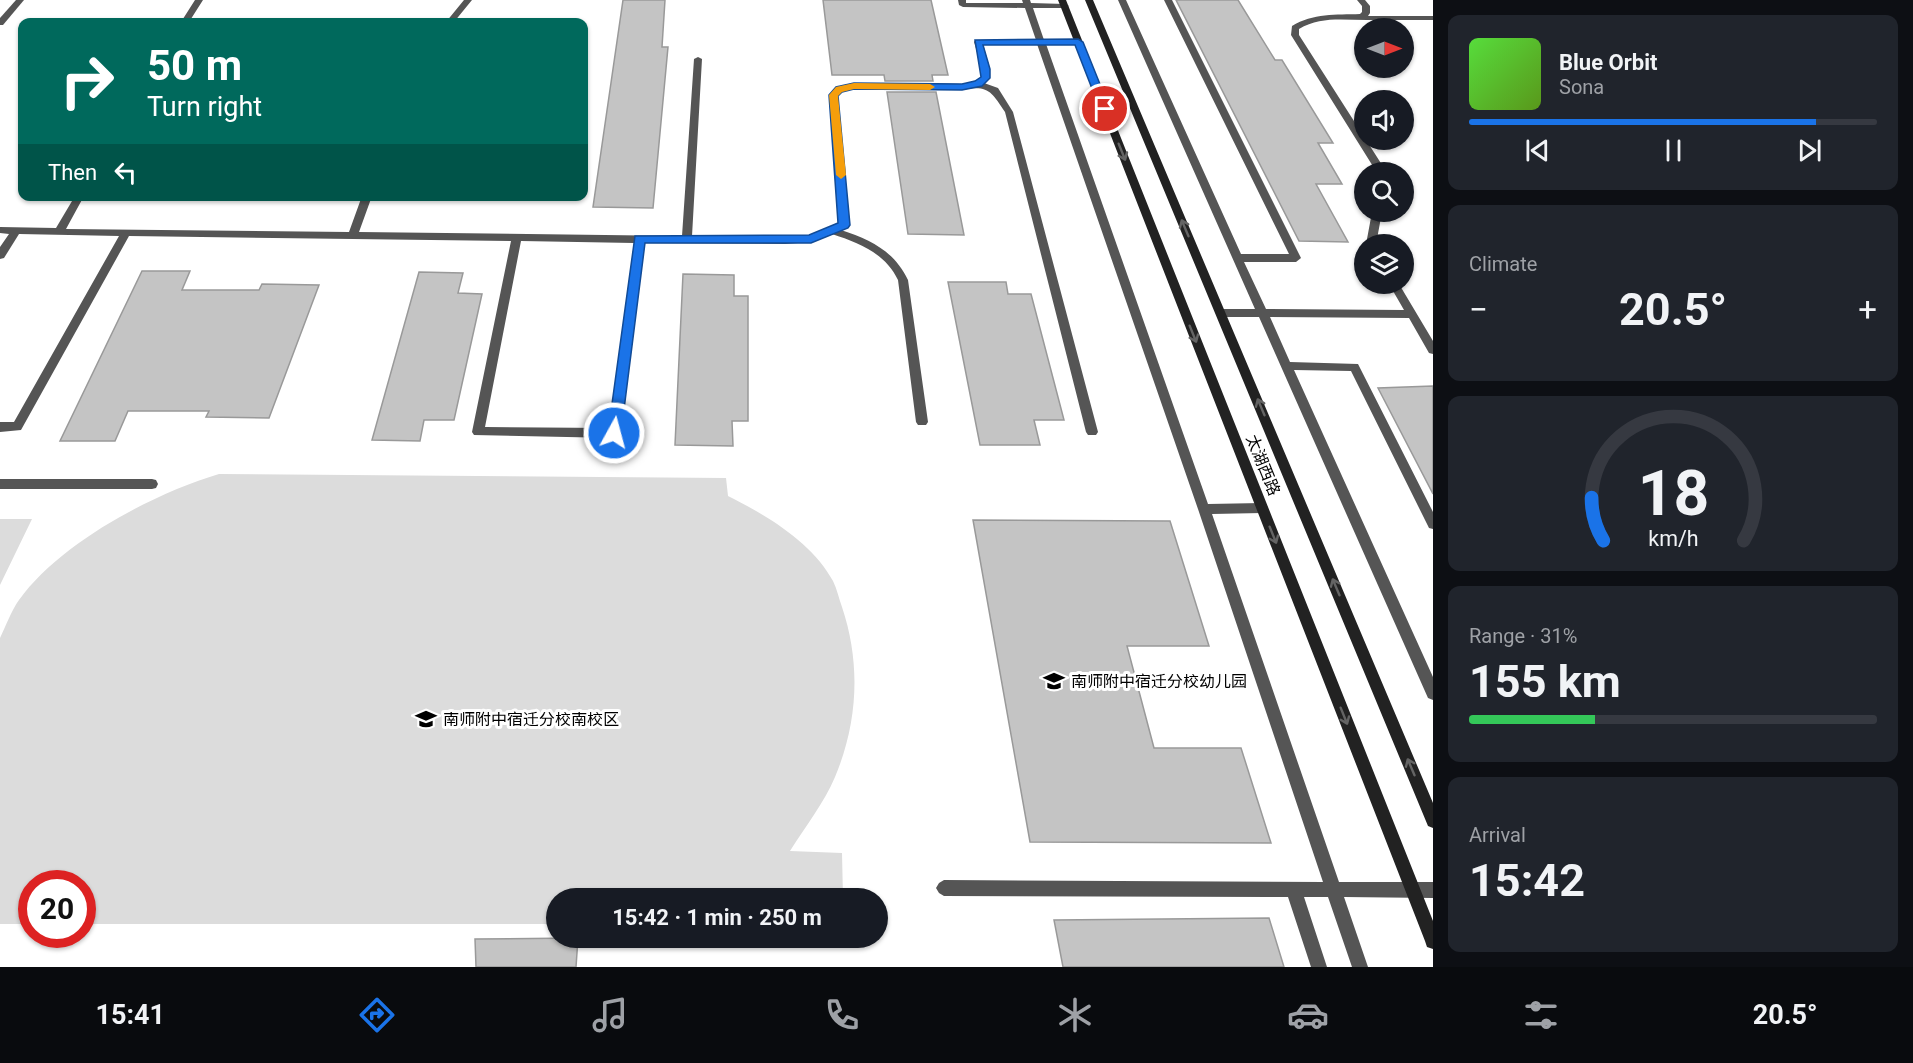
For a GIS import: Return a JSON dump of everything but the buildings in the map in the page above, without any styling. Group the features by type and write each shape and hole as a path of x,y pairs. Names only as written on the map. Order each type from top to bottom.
{"street":[{"path":"188,18 199,0"},
{"path":"453,18 468,0"},
{"path":"962,0 963,5 1063,3"},
{"name":"太湖西路","path":"1089,0 1433,822"},
{"path":"1122,0 1433,693"},
{"path":"1168,0 1296,258 1238,258"},
{"path":"1361,0 1366,6 1366,13 1354,18 1319,18 1306,21 1295,28 1295,35 1375,162"},
{"path":"0,5 18,3"},
{"path":"0,23 18,3"},
{"path":"1027,3 1204,509 1360,967"},
{"name":"太湖西路","path":"1063,3 1433,941"},
{"path":"1414,18 1433,18"},
{"path":"0,230 687,240 811,239 844,225 833,95 839,89 854,86 962,87 978,84 986,78 986,69 978,42 1078,42"},
{"path":"687,240 698,59"},
{"path":"978,84 995,90 1009,112 1092,432"},
{"path":"59,232 77,201"},
{"path":"353,235 365,201"},
{"path":"0,255 16,231"},
{"path":"834,231 862,240 899,267 903,280 922,422"},
{"path":"0,427 18,427 126,232"},
{"path":"517,237 478,432 614,433 639,239"},
{"path":"1400,294 1433,350"},
{"path":"1221,313 1411,314"},
{"path":"1287,366 1354,367 1433,524"},
{"path":"0,484 152,484"},
{"path":"1204,509 1262,508"},
{"path":"944,888 1433,890"},
{"path":"1293,889 1319,967"}],"shaded area":[{"name":"南师附中宿迁分校南校区","path":"219,474 726,478 728,496 787,531 801,542 824,567 834,584 848,628 854,671 854,693 843,756 831,787 790,851 842,853 843,888 546,888 546,924 96,924 96,870 18,870 18,924 0,924 0,638 19,600 58,559 109,523 165,494"},
{"path":"0,519 32,519 0,585"}],"slow traffic":[{"path":"841,175 833,95 839,89 854,86 930,87"}],"place":[{"name":"南师附中宿迁分校幼儿园","path":"1054,681"},
{"name":"南师附中宿迁分校南校区","path":"426,719"}],"route":[{"path":"614,433 639,239 785,241 811,239 844,225 833,95 839,89 854,86 962,87 978,84 986,78 986,69 978,42 1078,42 1105,109"}]}
